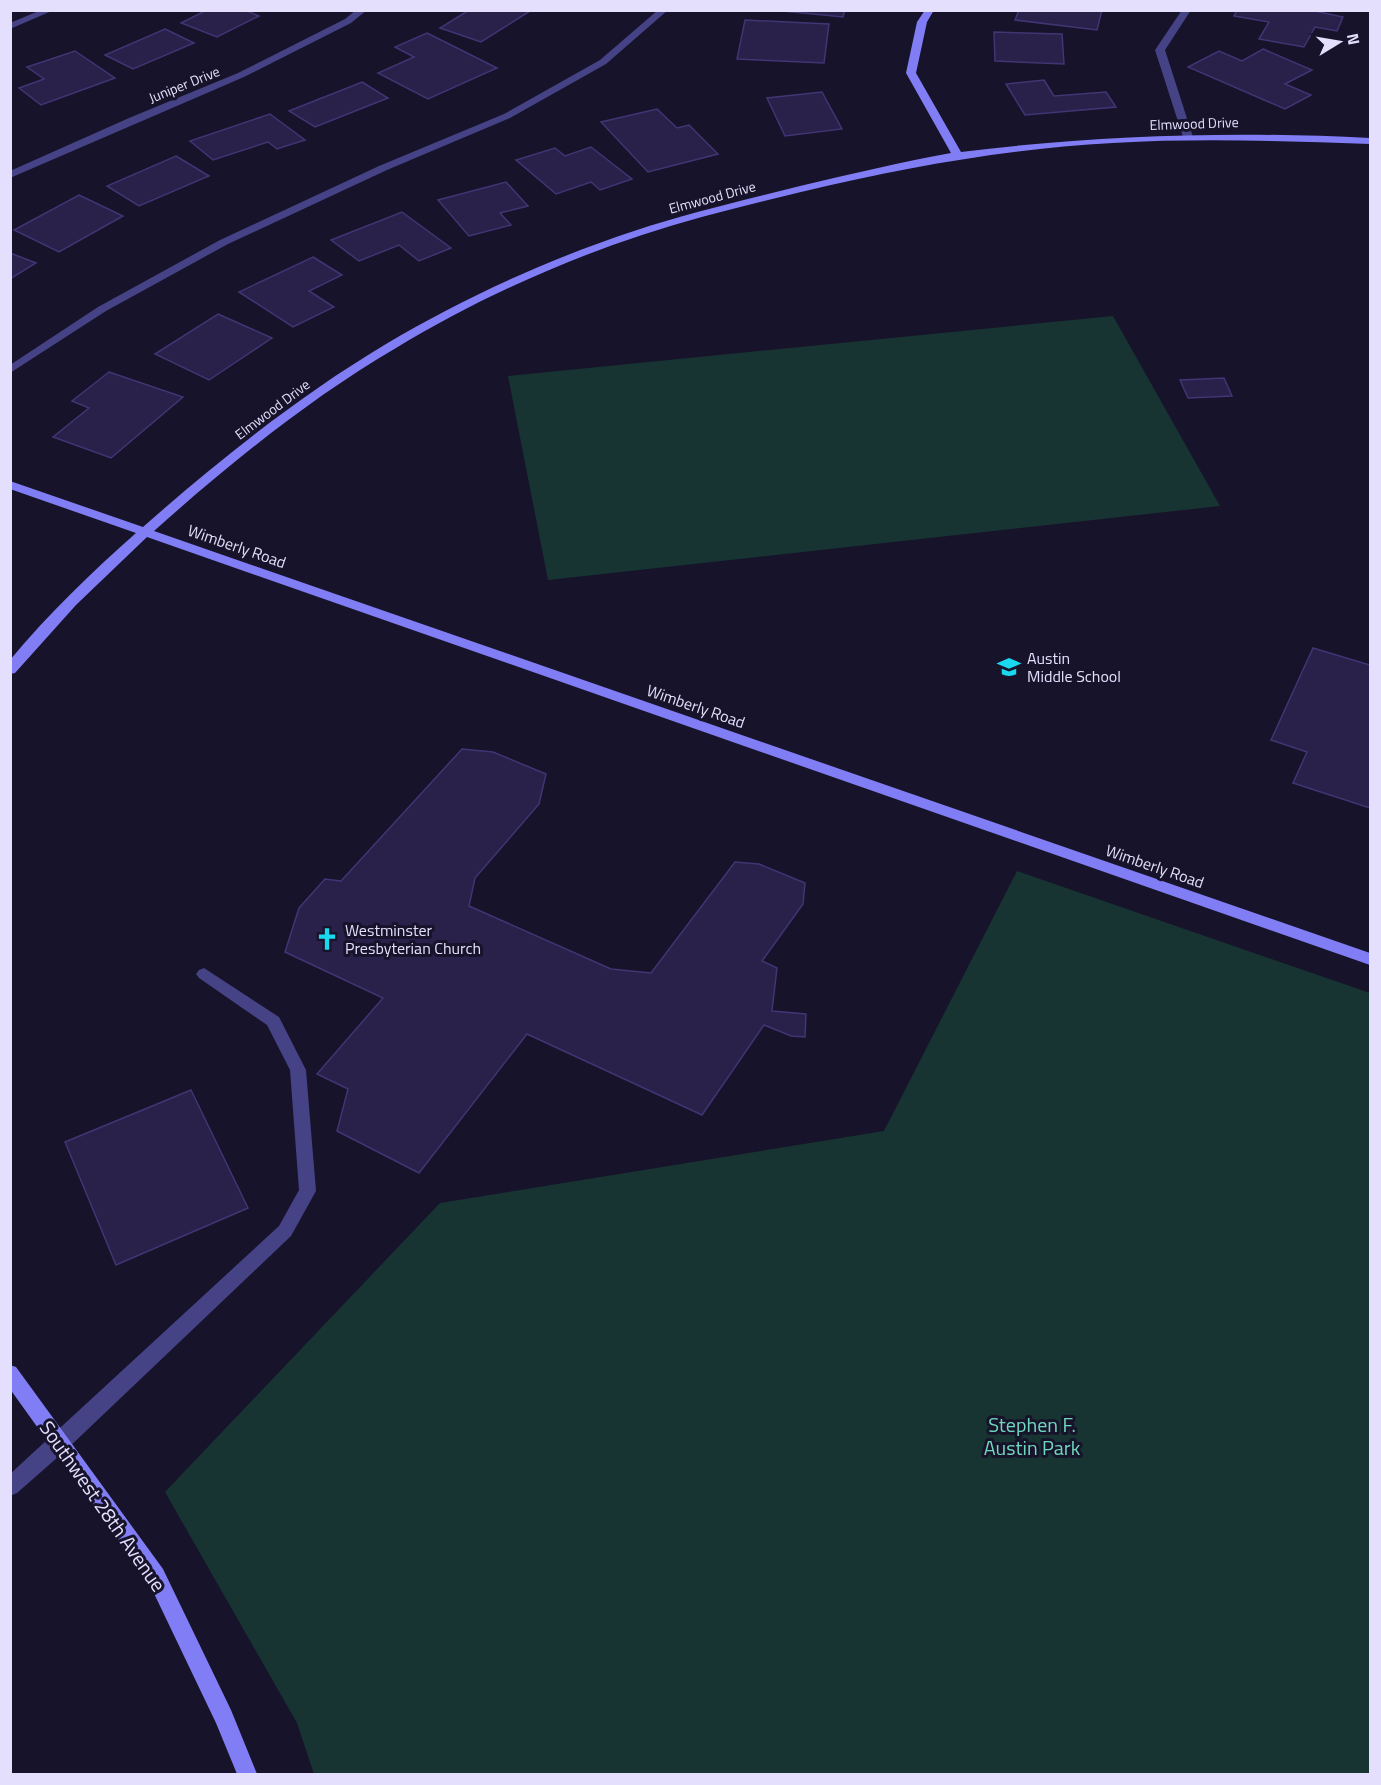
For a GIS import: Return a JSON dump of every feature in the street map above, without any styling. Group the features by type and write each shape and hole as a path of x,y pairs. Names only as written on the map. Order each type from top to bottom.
{"main road":[{"path":"930,10 922,22 911,73 958,156"},
{"name":"Elmwood Drive","path":"145,533 233,458 323,390 393,345 495,292 593,249 698,215 878,170 958,156 1041,146 1231,136 1371,141"},
{"name":"Wimberly Road","path":"10,485 1371,959"},
{"path":"10,670 21,655 85,587 145,533"},
{"name":"Southwest 28th Avenue","path":"10,1373 156,1576 224,1717 247,1774"}],"street":[{"path":"10,26 50,10"},
{"name":"Juniper Drive","path":"10,175 132,120 241,75 348,21 363,10"},
{"path":"10,370 102,309 224,242 383,168 507,116 603,62 664,10"},
{"path":"1186,10 1160,50 1188,138"},
{"path":"10,1487 59,1444 285,1231 308,1191 298,1070 273,1021 204,974"}],"green space":[{"path":"1113,316 1220,506 548,580 508,376"},
{"name":"Stephen F. Austin Park","path":"1017,871 1370,993 1370,1774 314,1774 297,1723 165,1492 440,1203 884,1131"}],"building":[{"path":"207,10 245,10 259,16 217,37 181,23"},
{"path":"469,10 530,11 481,42 440,28"},
{"path":"772,10 845,10 843,17"},
{"path":"1019,10 1102,10 1097,30 1015,20"},
{"path":"1237,10 1310,10 1343,17 1337,31 1315,27 1304,47 1259,39 1269,22 1234,16"},
{"path":"745,20 829,24 824,63 737,59"},
{"path":"165,29 194,43 133,69 105,55"},
{"path":"994,32 1062,34 1064,64 995,61"},
{"path":"427,33 497,68 428,99 378,73 414,57 395,47"},
{"path":"1263,49 1312,70 1285,84 1311,95 1285,109 1188,67 1219,51 1242,61"},
{"path":"75,51 115,78 41,105 19,88 44,79 27,67"},
{"path":"1044,80 1054,96 1106,92 1116,107 1025,115 1006,84"},
{"path":"362,82 388,98 315,127 289,111"},
{"path":"822,92 842,129 785,136 767,98"},
{"path":"657,109 677,128 689,125 718,154 648,172 601,122"},
{"path":"270,114 305,140 277,149 268,142 213,160 190,141"},
{"path":"591,147 632,179 600,190 591,182 556,194 516,160 555,148 565,156"},
{"path":"176,156 209,176 139,206 107,186"},
{"path":"506,182 528,206 500,213 511,225 469,236 438,200"},
{"path":"79,195 123,216 59,252 14,230"},
{"path":"402,212 451,248 419,261 399,245 359,261 331,240"},
{"path":"10,253 36,263 10,279"},
{"path":"313,257 342,275 309,291 334,307 293,327 239,292"},
{"path":"218,314 272,338 209,380 155,354"},
{"path":"109,372 183,397 111,458 53,437 89,408 72,401"},
{"path":"1224,378 1232,396 1188,398 1180,380"},
{"path":"1313,648 1370,665 1370,808 1293,783 1307,752 1271,740"},
{"path":"462,749 493,752 546,774 539,804 475,878 469,906 611,969 651,973 735,862 759,864 805,883 803,904 762,961 777,968 772,1011 806,1014 805,1037 791,1036 764,1025 702,1115 527,1034 419,1173 337,1131 348,1089 317,1074 383,998 285,952 299,908 325,879 341,881"},
{"path":"191,1090 248,1208 116,1265 65,1142"}],"place":[{"name":"Austin Middle School","path":"1009,667"},
{"name":"Westminster Presbyterian Church","path":"327,939"}]}
